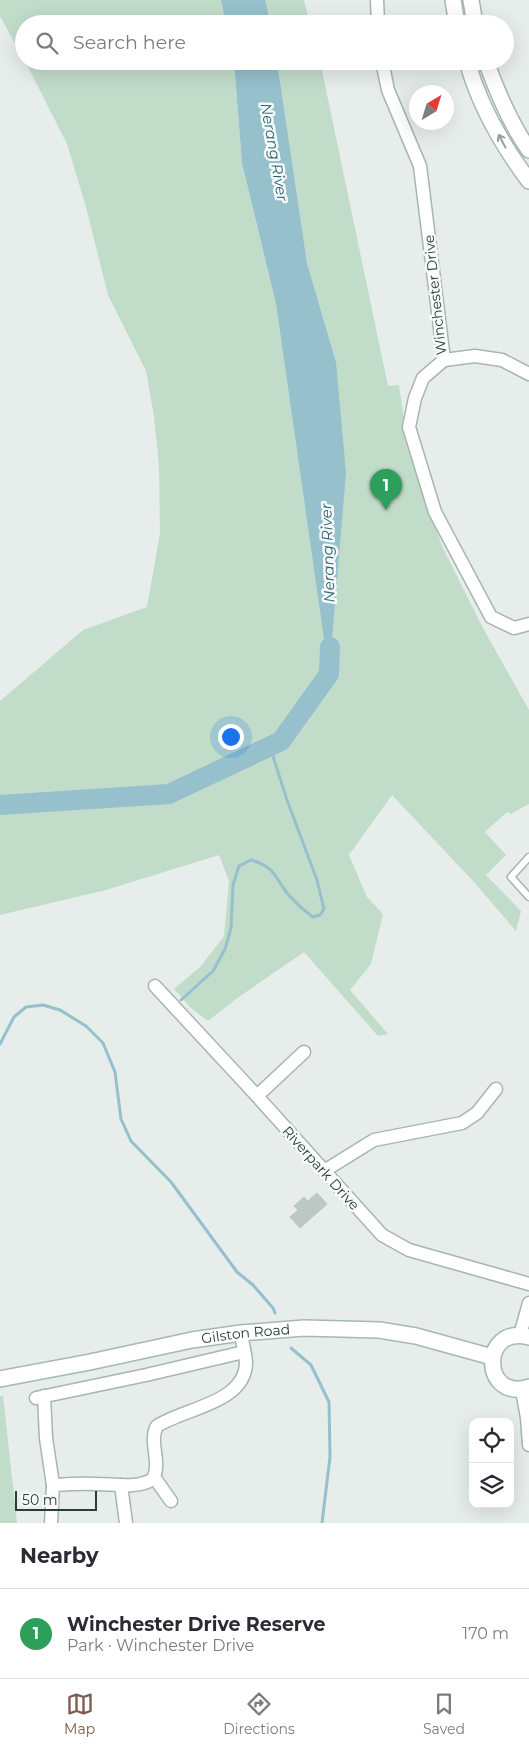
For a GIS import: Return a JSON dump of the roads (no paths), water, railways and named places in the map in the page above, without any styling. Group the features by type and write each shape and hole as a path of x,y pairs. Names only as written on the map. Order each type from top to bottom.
{"main road":[{"path":"453,0 456,15"},
{"path":"471,0 474,15"},
{"path":"471,70 488,114 507,151 529,181"},
{"path":"489,70 501,101 529,150"},
{"name":"Gilston Road","path":"0,1379 192,1340 241,1333 304,1328 379,1330 416,1336 492,1357"},
{"path":"524,1336 512,1336 499,1344 492,1357 494,1373 498,1379 510,1388 525,1389"}],"street":[{"path":"377,0 378,15"},
{"name":"Winchester Drive","path":"384,70 388,90 420,166 444,360 423,378 415,398 410,427 435,512 491,617 514,628 529,624"},
{"path":"444,360 475,356 502,360 529,374"},
{"name":"Riverpark Drive","path":"154,986 257,1096 382,1235 409,1250 529,1284"},
{"path":"257,1096 304,1052"},
{"path":"324,1170 374,1140 462,1123 477,1113 496,1089"},
{"path":"524,1336 529,1303"},
{"path":"53,1485 121,1485 149,1481 156,1471 154,1435 157,1426 188,1411 215,1402 232,1392 243,1376 246,1361 241,1333"},
{"path":"50,1523 53,1485 40,1397 244,1352"},
{"path":"525,1389 529,1445"},
{"path":"154,1476 171,1501"},
{"path":"121,1485 126,1523"}],"lane":[{"path":"529,857 511,876 529,897"}],"water":[{"path":"221,0 265,0 269,15 224,15"},
{"path":"235,70 278,70 307,263 336,362 346,473 329,674 276,304 242,163"}],"waterway":[{"name":"Nerang River","path":"0,805 169,794 281,741 329,674 330,647"},
{"path":"181,1000 213,971 225,949 231,928 233,885 239,866 251,860 270,869 293,900 313,917 320,915 324,909 317,880 287,800 270,747"},
{"path":"0,1044 14,1017 26,1007 43,1005 60,1010 86,1026 103,1043 115,1072 121,1119 131,1141 171,1182 237,1272 253,1285 273,1308 275,1313"},
{"path":"291,1348 311,1365 329,1402 330,1457 322,1523"}],"place":[{"name":"Winchester Drive Reserve","path":"386,510"}]}
